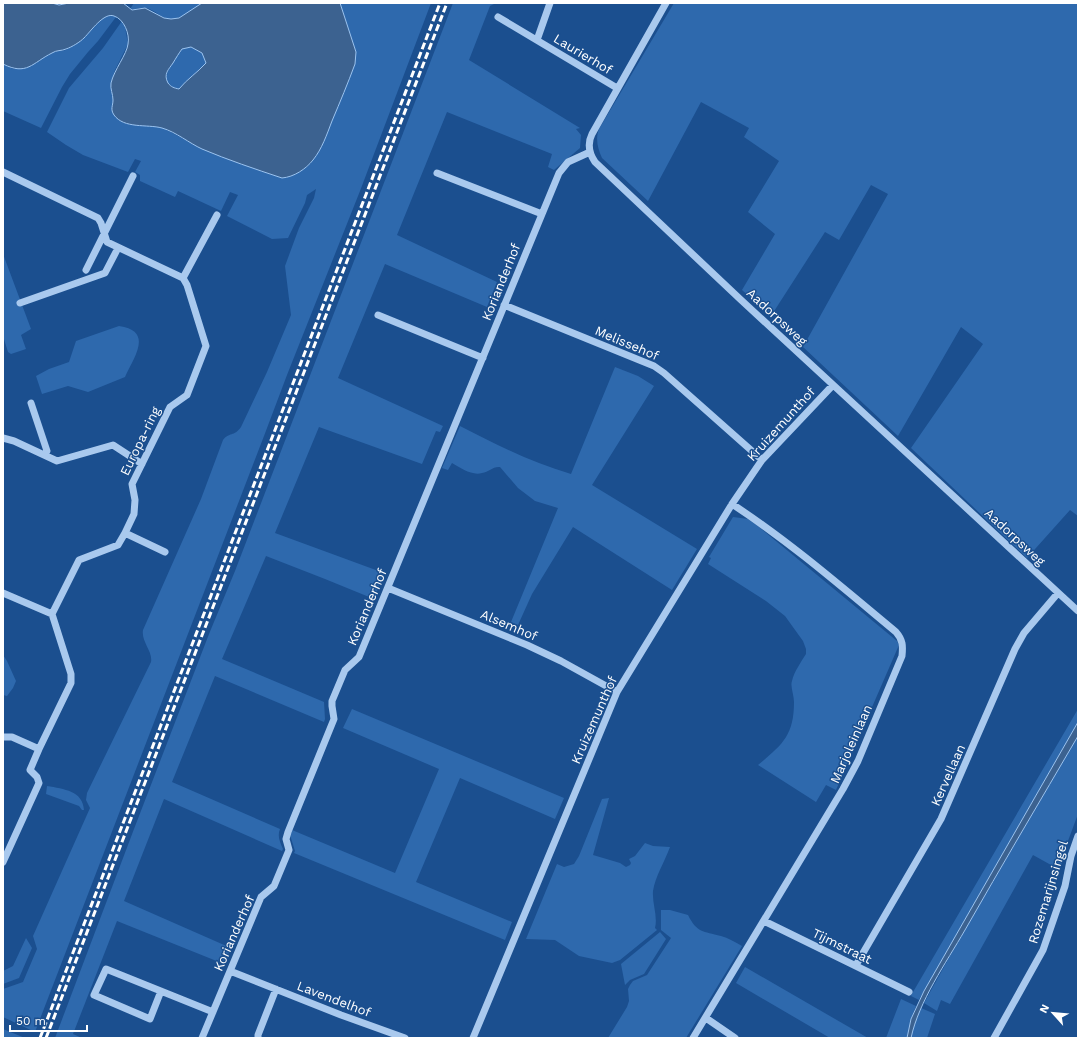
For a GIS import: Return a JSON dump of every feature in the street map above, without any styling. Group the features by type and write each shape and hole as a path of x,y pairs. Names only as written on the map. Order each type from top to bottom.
{"street":[{"name":"Laurierhof","path":"537,40 550,3"},
{"path":"590,152 589,142 592,134 666,3"},
{"name":"Laurierhof","path":"498,16 617,88"},
{"name":"Korianderhof","path":"202,1038 261,897 274,886 289,850 286,839 288,832 334,720 332,701 345,670 359,657 559,173 568,162 590,152"},
{"name":"Aadorpsweg","path":"590,152 599,166 740,299 1078,611"},
{"path":"3,172 98,218 105,233 107,242 183,278 217,215"},
{"path":"436,173 542,214"},
{"path":"86,270 132,176"},
{"path":"20,303 105,273 118,248"},
{"name":"Europa-ring","path":"52,614 79,560 118,545 134,514 135,500 132,484 170,406 187,395 206,346 187,285 183,278"},
{"name":"Melissehof","path":"504,305 654,366 664,373 762,460"},
{"path":"378,315 483,358"},
{"name":"Kruizemunthof","path":"473,1038 617,692 732,504 762,460 833,385"},
{"path":"31,403 47,451 45,455"},
{"path":"3,438 14,441 57,461 113,445 142,464"},
{"name":"Marjoleinlaan","path":"693,1038 850,776 902,656 903,645 896,632 852,595 761,523 732,504"},
{"path":"125,533 164,552"},
{"name":"Alsemhof","path":"388,588 526,644 561,661 617,692"},
{"path":"3,593 52,614 71,674 70,683 30,770 37,777 39,783 3,862"},
{"name":"Kervellaan","path":"856,965 942,819 1015,649 1024,633 1058,593"},
{"path":"3,737 12,737 39,749"},
{"name":"Rozemarijnsingel","path":"994,1038 1043,950 1065,886 1071,856 1078,836"},
{"name":"Tijmstraat","path":"764,921 909,992"},
{"path":"161,992 150,1019 94,995 106,969 213,1012"},
{"name":"Lavendelhof","path":"230,971 405,1038"},
{"path":"258,1038 276,989"},
{"path":"706,1018 735,1038"},
{"name":"Lavendelhof","path":"381,1038 383,1030"}],"shaded area":[{"path":"3,3 52,3 59,5 69,3 123,3 132,10 145,8 164,18 171,19 179,18 202,3 340,3 356,52 355,64 319,151 310,163 303,169 291,176 282,178 202,149 162,128 130,124 118,119 112,111 113,100 111,83 127,48 128,36 126,27 121,20 114,16 102,19 84,38 71,47 54,52 29,67 18,69 3,64","holes":["191,47 202,53 206,63 179,89 168,83 166,74 182,49"]},
{"path":"134,3 202,3 184,16 168,19 146,8 130,9"},
{"path":"340,3 431,3 360,191 287,375 35,1032 3,1017 3,989 23,982 37,949 33,936 90,808 86,800 87,793 151,662 150,654 144,639 143,630 201,499 223,440 241,427 267,372 291,315 285,266 299,228 314,198 316,189 307,195 305,203 288,238 272,239 227,216 238,195 230,192 221,211 178,191 175,197 140,181 140,175 135,172 141,161 135,159 128,172 83,155 47,132 69,88 103,48 122,21 125,27 128,44 115,70 111,83 113,100 148,126 163,128 201,148 262,171 282,178 288,177 307,167 314,159 325,138 356,52"},
{"path":"453,3 496,3 490,6 469,60 580,128 576,129 581,135 580,148 554,170 548,167 552,154 447,112 397,235 497,282 487,307 385,264 338,378 443,426 440,432 436,431 422,464 319,427 275,533 384,573 374,599 266,556 222,659 324,702 324,722 215,676 172,782 280,829 279,837 283,849 282,851 164,799 124,901 231,948 224,964 117,921 73,1034 82,1038 55,1038 134,829 209,634 235,571"},
{"path":"674,3 1078,3 1078,516 1070,510 1027,558 911,448 983,344 961,327 898,436 803,347 888,194 871,185 839,240 825,232 771,316 742,290 775,234 748,212 779,161 744,137 749,128 701,102 648,201 602,158 599,151 597,136 599,129"},
{"path":"112,15 116,17 70,74 41,128 3,111 3,64 13,69 29,67 53,52 66,50 83,39 103,18"},
{"path":"191,47 202,53 206,63 179,89 171,87 167,78 171,65 182,48"},
{"path":"3,254 31,329 21,335 26,349 11,354 8,352 3,336"},
{"path":"119,326 130,329 136,333 139,339 136,353 125,377 88,392 68,386 42,394 36,376 49,369 69,362 76,341"},
{"path":"615,367 638,376 654,386 592,485 697,549 672,590 573,527 532,594 518,625 511,622 558,508 535,501 518,488 500,467 495,467 478,474 467,471 452,463 448,470 442,468 460,426 528,459 571,474"},
{"path":"733,517 748,519 759,527 897,641 899,645 836,790 826,785 816,802 758,765 774,752 789,732 793,714 793,678 806,654 806,649 803,641 785,616 766,601 708,564 711,558 709,557"},
{"path":"3,655 16,681 7,696 3,695"},
{"path":"352,709 564,798 555,819 460,778 416,882 512,922 505,940 294,853 295,851 290,835 292,830 395,873 439,769 343,728"},
{"path":"1078,709 1078,722 919,1000 911,996 913,992"},
{"path":"1078,722 1078,736 934,982 920,1010 911,1038 907,1038 911,1019 924,991"},
{"path":"1078,736 1078,814 1065,849 1060,870 1033,855 950,1004 941,1000 937,1011 924,1003"},
{"path":"47,786 72,792 80,799 84,810 82,810 79,806 46,794"},
{"path":"609,798 593,855 620,863 626,867 631,863 629,859 635,856 645,843 653,846 670,847 653,891 656,919 655,928 657,930 620,960 612,963 579,956 555,940 526,939 557,864 564,867 574,864 579,856 602,799"},
{"path":"661,910 670,910 688,915 694,925 701,930 732,940 742,946 686,1038 608,1038 627,1007 629,1001 628,989 630,985 633,981 647,975 671,938 661,930"},
{"path":"660,932 666,939 644,974 630,980 625,985 621,964"},
{"path":"26,938 32,948 19,978 3,984 3,971 13,966"},
{"path":"745,967 868,1038 830,1038 736,983"},
{"path":"901,999 916,1006 911,1019 907,1038 886,1038"},
{"path":"921,1008 935,1014 927,1038 911,1038 916,1018"},
{"path":"3,1029 25,1038 3,1038"}],"railway":[{"path":"40,1038 440,3"},
{"path":"46,1038 447,3"}]}
